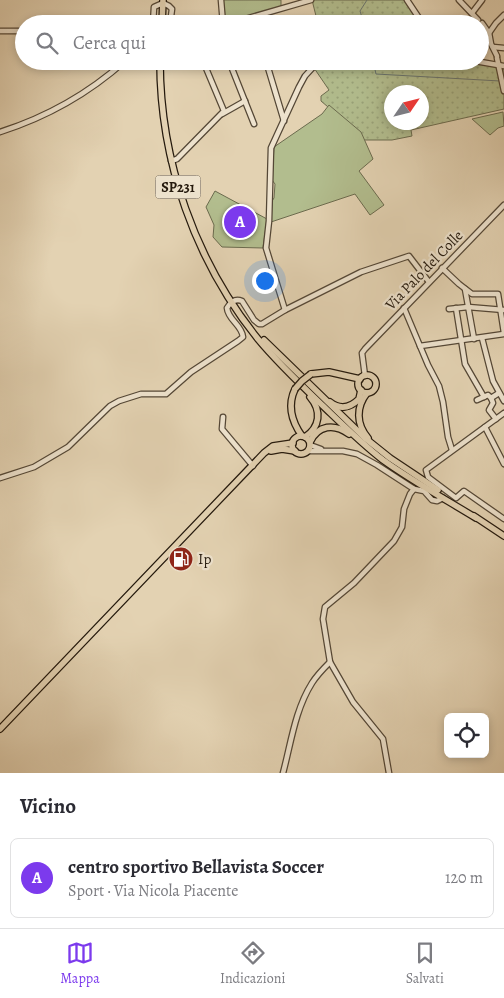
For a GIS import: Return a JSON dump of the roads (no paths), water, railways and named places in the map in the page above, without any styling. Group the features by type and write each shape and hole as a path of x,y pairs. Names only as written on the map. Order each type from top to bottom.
{"main road":[{"path":"162,15 163,2"},
{"name":"SP231","path":"161,70 163,112 171,161 180,194 193,230 212,269 243,320 268,351 372,451 397,470 504,536"},
{"name":"SP231","path":"232,302 281,358 364,438 415,475 439,489 476,518"},
{"path":"0,729 273,446 294,442 298,437 304,437 313,431 318,419 317,408 312,399 280,368 268,351"},
{"path":"281,358 334,405 347,407 352,405 359,400 364,392"},
{"path":"295,451 295,424 290,405 295,389 302,381 311,374 329,372 375,381 372,391 364,392"},
{"path":"363,378 364,392 359,413 363,430 368,438 415,475"},
{"path":"295,424 309,446"},
{"path":"263,456 277,449 303,454 315,434 324,428 340,428 388,466 422,484"}],"street":[{"path":"221,0 223,15"},
{"path":"260,15 311,0"},
{"path":"408,0 417,15"},
{"path":"459,0 472,13 482,0"},
{"path":"154,15 154,7 163,2 172,9 171,15"},
{"path":"504,15 490,33 492,46 502,66 501,74 504,91"},
{"path":"0,31 15,31"},
{"path":"492,46 504,48"},
{"path":"489,64 502,66"},
{"path":"0,132 46,115 63,106 115,70"},
{"path":"207,70 224,111 222,114"},
{"path":"233,70 254,124"},
{"path":"269,70 284,121"},
{"path":"285,310 266,248 269,221 271,148 305,76 311,70"},
{"path":"171,161 176,159 222,114 245,101"},
{"name":"Via Palo del Colle","path":"363,378 362,353 504,205"},
{"path":"0,478 34,467 68,447 110,406 119,401 141,394 166,394 191,372 238,341 243,337 243,331 228,314 227,308 232,302 242,301 254,320 262,324 285,310 362,272 409,256 429,282"},
{"path":"420,346 504,334 502,309 498,294 472,294 442,268"},
{"path":"465,289 474,339"},
{"path":"449,309 468,307 502,309"},
{"path":"404,308 440,386 452,450"},
{"path":"456,308 465,364 484,397"},
{"path":"482,338 493,382 504,401"},
{"path":"491,398 499,393"},
{"path":"477,400 488,395 494,403 489,410 496,419"},
{"path":"504,413 426,470 428,477 439,489 456,498 464,491 504,519"},
{"path":"223,417 222,429 253,466"},
{"path":"485,427 504,464"},
{"path":"309,446 323,450 357,454 414,488 424,491 435,501 443,498"},
{"path":"389,773 383,738 353,702 330,662 323,613 325,607 354,583 394,541 402,526 404,509 414,488"},
{"path":"282,773 303,702 312,682 330,662"}],"waterway":[{"path":"361,15 360,11 367,0"},
{"path":"375,70 376,74 500,81"}],"place":[{"name":"centro sportivo Bellavista Soccer","path":"240,222"},
{"name":"Ip","path":"181,559"}]}
